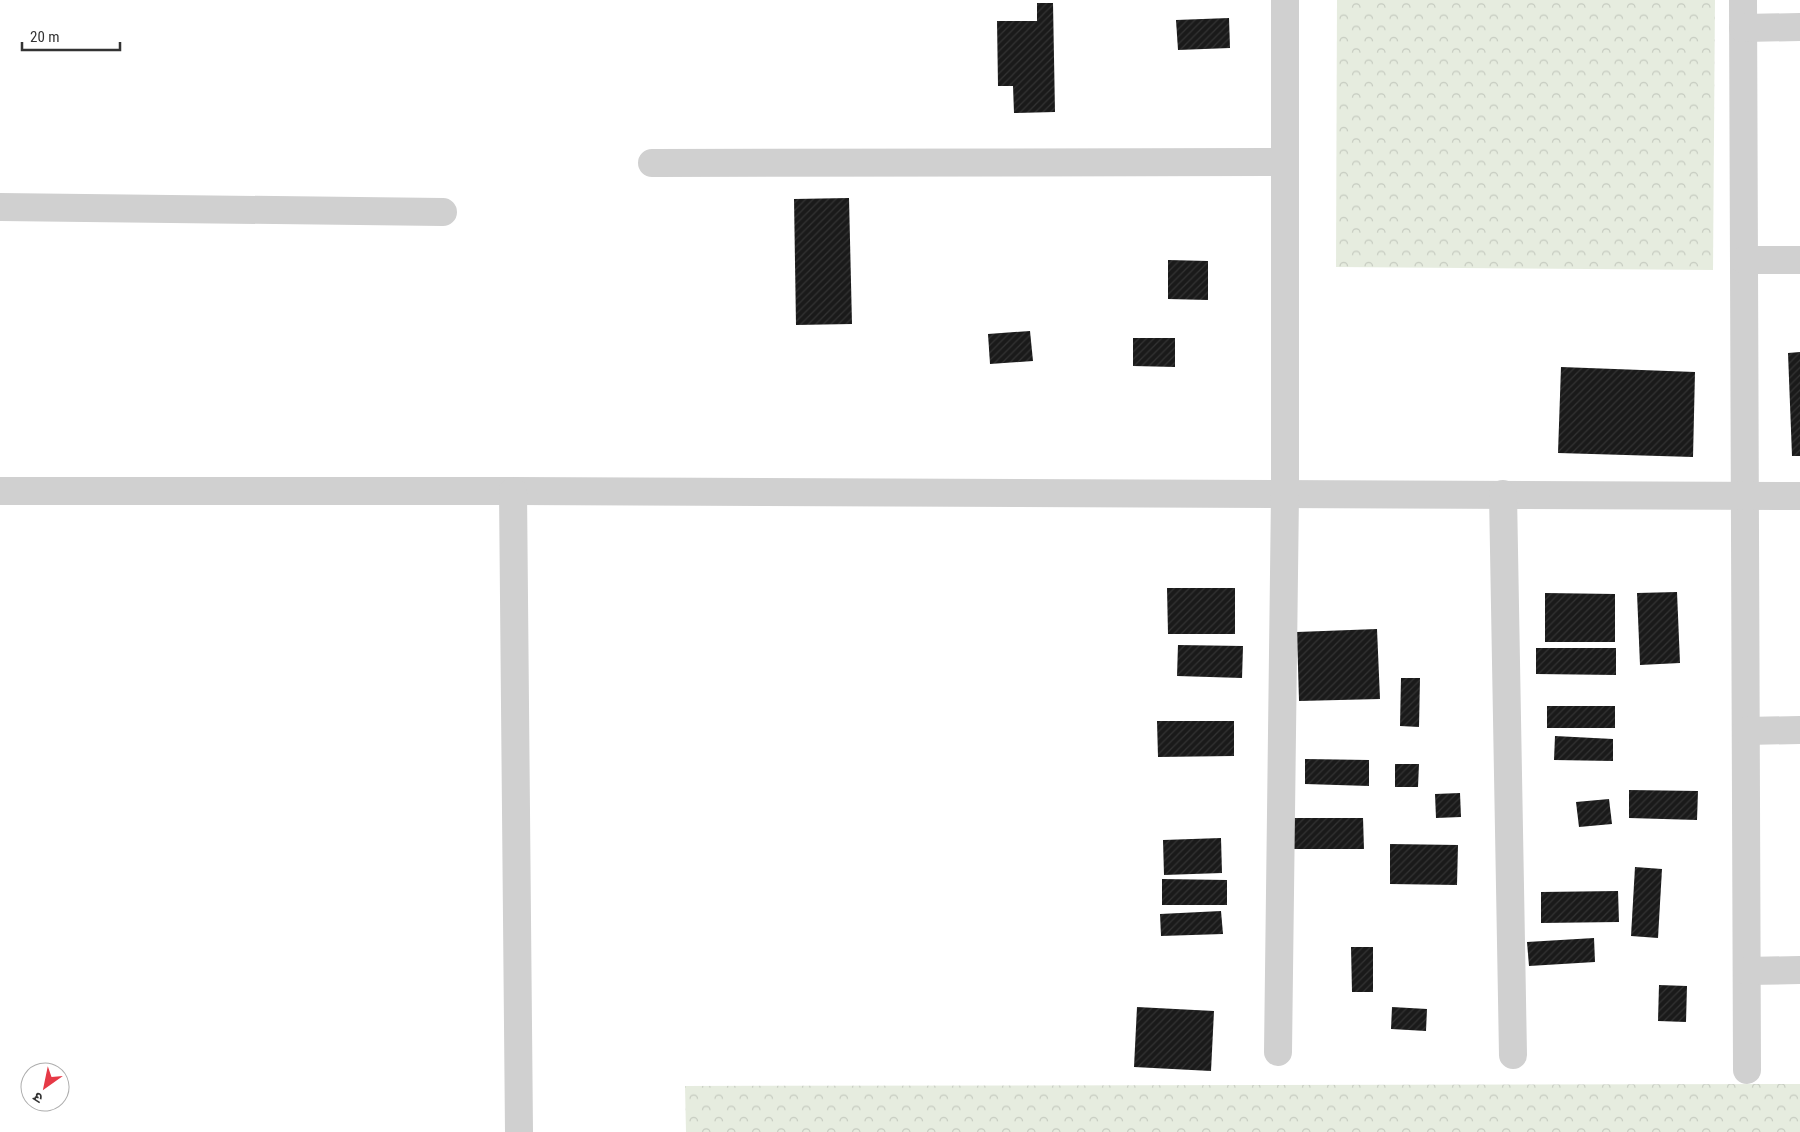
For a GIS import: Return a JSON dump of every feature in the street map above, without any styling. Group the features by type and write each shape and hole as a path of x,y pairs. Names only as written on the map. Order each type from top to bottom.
{"street":[{"path":"1278,1052 1285,494 1285,0"},
{"path":"1743,0 1747,1070"},
{"path":"1743,28 1800,27"},
{"path":"652,163 1285,162"},
{"path":"0,208 443,212"},
{"path":"1744,260 1800,260"},
{"path":"0,491 1800,496"},
{"path":"513,491 519,1132"},
{"path":"1503,494 1513,1054"},
{"path":"1746,731 1800,730"},
{"path":"1746,970 1800,970"}],"green space":[{"path":"1337,0 1715,0 1713,270 1336,267"},
{"path":"1800,1084 1800,1132 686,1132 685,1086"}],"building":[{"path":"1037,3 1053,3 1055,112 1014,113 1013,86 998,86 997,21 1037,21"},
{"path":"1229,18 1230,48 1178,50 1176,20"},
{"path":"849,198 852,324 796,325 794,199"},
{"path":"1168,260 1208,261 1208,300 1168,299"},
{"path":"1030,331 1033,361 990,364 988,334"},
{"path":"1133,338 1175,338 1175,367 1133,366"},
{"path":"1800,352 1800,456 1792,456 1788,353"},
{"path":"1561,367 1695,372 1693,457 1558,453"},
{"path":"1167,588 1235,588 1235,634 1168,634"},
{"path":"1677,592 1680,663 1640,665 1637,593"},
{"path":"1545,593 1615,594 1615,642 1545,642"},
{"path":"1377,629 1380,699 1299,701 1297,632"},
{"path":"1178,645 1243,646 1242,678 1177,676"},
{"path":"1536,648 1616,648 1616,675 1536,674"},
{"path":"1401,678 1420,678 1419,727 1400,726"},
{"path":"1547,706 1615,706 1615,728 1547,728"},
{"path":"1157,721 1234,721 1234,756 1158,757"},
{"path":"1555,736 1613,739 1613,761 1554,760"},
{"path":"1305,759 1369,760 1369,786 1305,784"},
{"path":"1395,764 1419,764 1418,787 1395,787"},
{"path":"1629,790 1698,791 1697,820 1629,818"},
{"path":"1460,793 1461,817 1436,818 1435,794"},
{"path":"1609,799 1612,824 1579,827 1576,802"},
{"path":"1293,818 1363,818 1364,849 1293,849"},
{"path":"1221,838 1222,873 1164,875 1163,840"},
{"path":"1390,844 1458,845 1457,885 1390,884"},
{"path":"1635,867 1662,869 1658,938 1631,936"},
{"path":"1162,879 1227,880 1227,905 1162,905"},
{"path":"1618,891 1619,922 1541,923 1541,892"},
{"path":"1221,911 1223,934 1161,936 1160,914"},
{"path":"1594,938 1595,962 1529,966 1527,942"},
{"path":"1351,947 1373,947 1373,992 1352,992"},
{"path":"1659,985 1687,986 1686,1022 1658,1021"},
{"path":"1137,1007 1214,1011 1211,1071 1134,1067"},
{"path":"1392,1007 1427,1009 1426,1031 1391,1029"}]}
